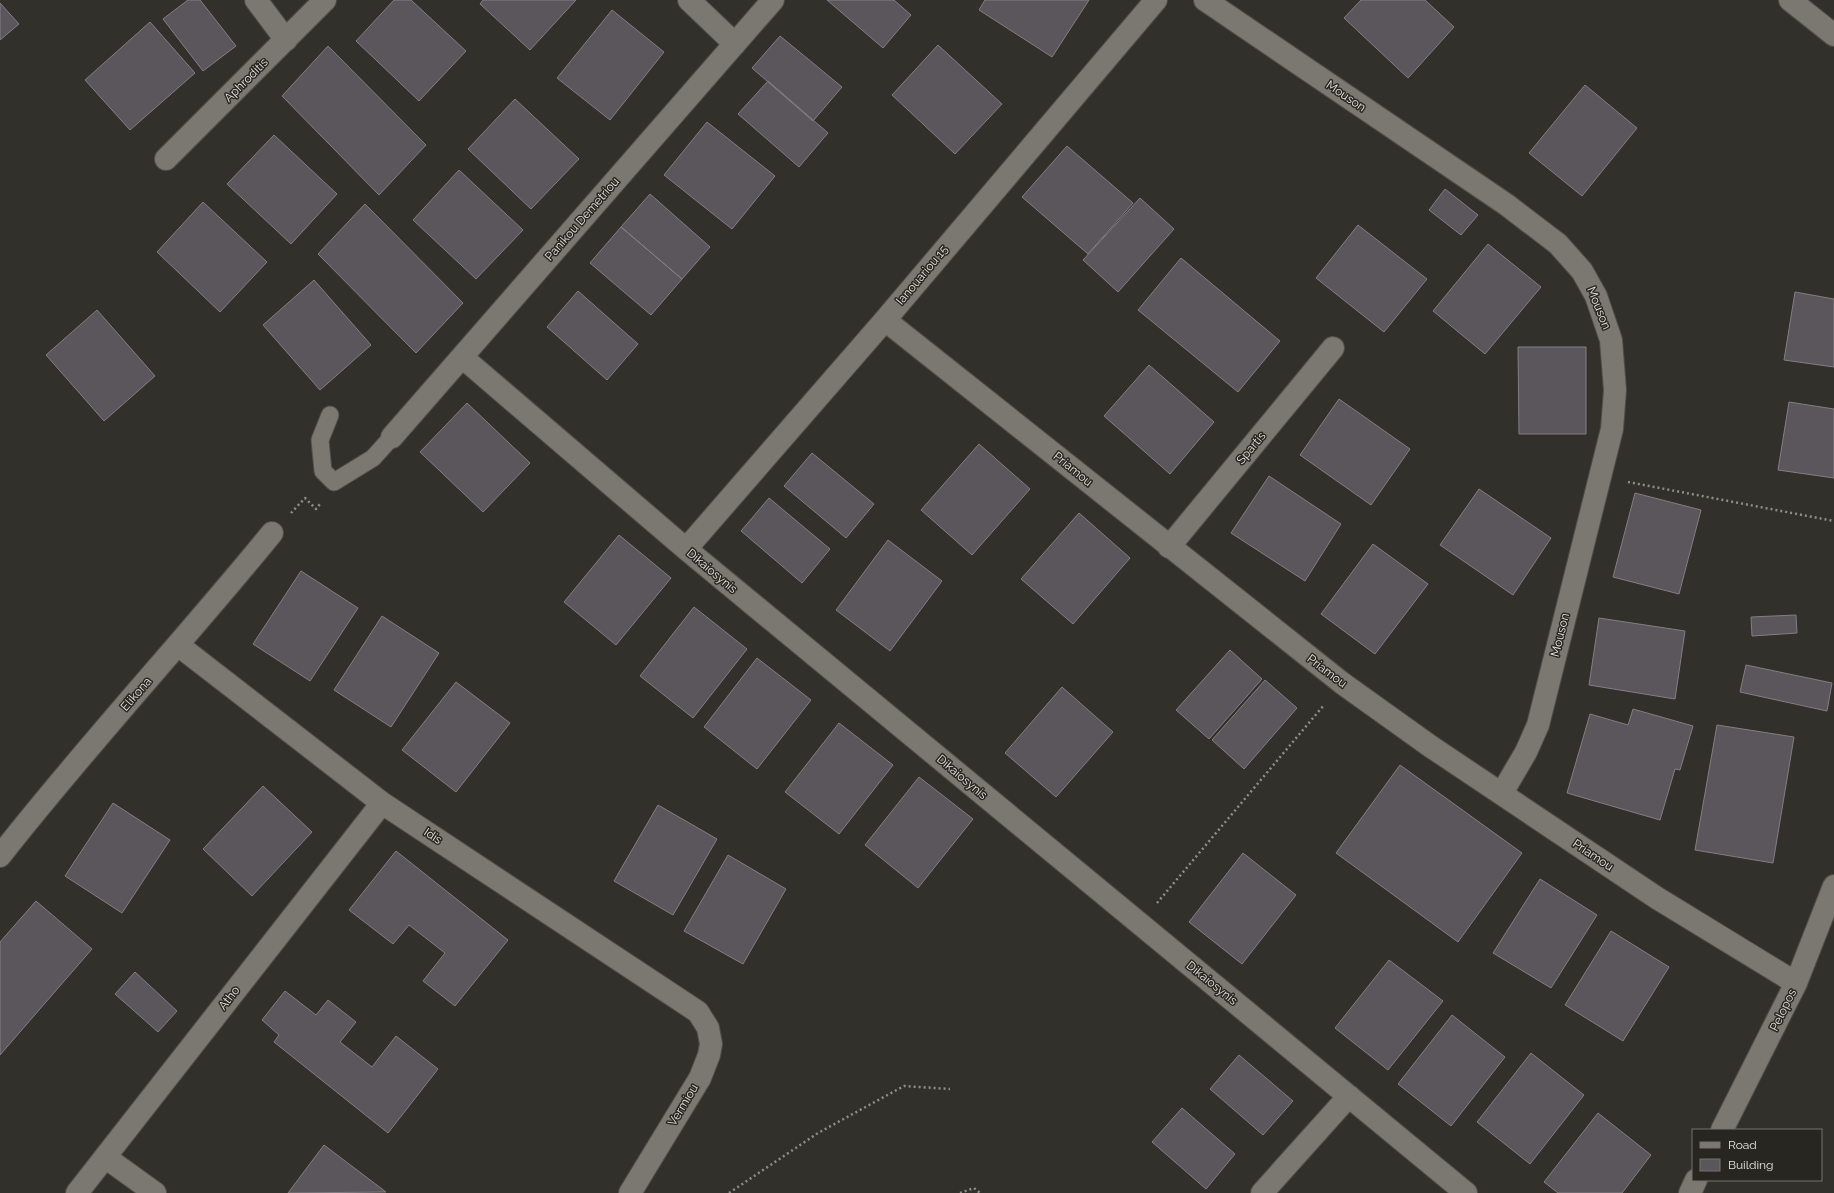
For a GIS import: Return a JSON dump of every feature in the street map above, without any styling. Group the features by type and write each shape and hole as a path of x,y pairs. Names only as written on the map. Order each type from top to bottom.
{"street":[{"path":"256,0 286,40"},
{"name":"Aphroditis","path":"166,159 325,0"},
{"path":"689,0 735,44"},
{"name":"Panikou Demetriou","path":"392,437 772,0"},
{"name":"Ianouariou 15","path":"686,549 885,320 1156,0"},
{"name":"Mouson","path":"1205,0 1507,205 1558,244 1582,271 1596,296 1611,340 1615,390 1612,429 1538,725 1526,752 1502,793"},
{"path":"1790,0 1834,35"},
{"name":"Priamou","path":"885,320 1342,683 1430,746 1657,898 1796,983"},
{"name":"Spartis","path":"1169,547 1333,348"},
{"name":"Dikaiosynis","path":"462,357 686,549 1466,1193"},
{"name":"Elikona","path":"0,856 52,790 178,645 272,533"},
{"name":"Idis","path":"178,645 382,803 698,1012"},
{"name":"Atho","path":"77,1193 382,803"},
{"name":"Pelopos","path":"1723,1129 1796,983 1834,886"},
{"name":"Vermiou","path":"630,1193 700,1078 709,1055 710,1044 708,1028 698,1012"},
{"path":"1262,1193 1349,1096"},
{"path":"105,1157 155,1193"},
{"path":"1690,1193 1696,1181"}],"lane":[{"path":"330,414 320,440 323,471 334,482 373,458 392,437"}],"path":[{"path":"1600,477 1834,521"},
{"path":"305,498 316,509"},
{"path":"1140,924 1342,683"},
{"path":"729,1193 818,1133 904,1086 950,1089"},
{"path":"960,1193 974,1188 980,1193"}],"building":[{"path":"188,0 200,0 236,46 203,71 163,19"},
{"path":"394,0 411,0 466,51 419,101 356,41"},
{"path":"483,0 576,0 530,50 480,4"},
{"path":"827,0 894,0 911,15 883,48"},
{"path":"985,0 1089,0 1052,57 979,10"},
{"path":"1361,0 1425,0 1454,27 1408,78 1344,18"},
{"path":"0,3 19,24 0,40"},
{"path":"612,10 664,52 610,120 557,78"},
{"path":"150,22 195,73 130,130 85,80"},
{"path":"780,36 842,87 813,121 752,68"},
{"path":"938,45 1002,104 955,154 892,95"},
{"path":"328,46 426,145 379,195 282,96"},
{"path":"768,81 828,133 799,167 738,114"},
{"path":"1585,85 1637,128 1582,196 1529,153"},
{"path":"515,99 579,159 531,209 468,149"},
{"path":"707,122 775,176 732,229 664,175"},
{"path":"274,135 337,194 291,244 227,184"},
{"path":"1067,146 1133,203 1088,254 1022,197"},
{"path":"459,170 523,230 476,279 413,220"},
{"path":"1445,189 1478,215 1461,235 1429,210"},
{"path":"650,194 710,247 682,279 621,227"},
{"path":"1140,198 1174,229 1118,292 1083,260"},
{"path":"203,202 267,262 220,312 157,252"},
{"path":"365,204 463,303 416,353 318,254"},
{"path":"1358,225 1427,279 1384,332 1316,278"},
{"path":"621,227 682,279 651,315 590,263"},
{"path":"1488,244 1541,287 1485,354 1433,311"},
{"path":"1181,258 1280,341 1238,392 1138,310"},
{"path":"314,280 371,345 320,390 263,325"},
{"path":"578,291 638,344 607,380 547,327"},
{"path":"1795,292 1834,299 1834,367 1784,360"},
{"path":"97,310 155,376 104,421 46,355"},
{"path":"1518,347 1586,347 1586,434 1519,434"},
{"path":"1149,365 1214,422 1170,474 1104,416"},
{"path":"1339,399 1410,449 1371,505 1300,455"},
{"path":"1789,402 1834,409 1834,478 1778,470"},
{"path":"467,403 530,463 483,512 420,452"},
{"path":"979,444 1030,489 972,555 921,510"},
{"path":"812,453 874,504 846,538 784,486"},
{"path":"1269,476 1341,524 1305,581 1231,533"},
{"path":"1479,489 1551,538 1513,595 1440,545"},
{"path":"1635,493 1701,510 1679,594 1613,577"},
{"path":"769,498 830,549 802,583 741,531"},
{"path":"1079,513 1130,558 1073,624 1021,579"},
{"path":"619,535 671,578 616,645 564,602"},
{"path":"888,540 942,581 890,651 836,610"},
{"path":"1373,544 1428,584 1375,654 1321,614"},
{"path":"301,571 358,608 310,681 253,644"},
{"path":"694,607 747,649 693,718 640,676"},
{"path":"1796,615 1797,633 1752,636 1751,617"},
{"path":"382,616 439,653 391,727 334,690"},
{"path":"1599,618 1685,631 1675,699 1589,685"},
{"path":"1230,650 1262,679 1209,739 1176,710"},
{"path":"757,658 811,700 757,769 704,727"},
{"path":"1746,665 1832,683 1827,711 1740,692"},
{"path":"1265,680 1297,708 1244,769 1212,740"},
{"path":"456,682 510,723 456,792 402,750"},
{"path":"1062,687 1113,732 1056,797 1005,753"},
{"path":"1633,709 1693,726 1680,770 1675,769 1660,820 1567,793 1590,714 1628,725"},
{"path":"839,723 893,765 839,834 785,792"},
{"path":"1717,725 1794,737 1773,863 1695,850"},
{"path":"1400,765 1522,853 1458,942 1336,853"},
{"path":"919,777 973,819 918,888 865,845"},
{"path":"263,786 312,832 252,896 203,849"},
{"path":"113,803 170,840 122,913 65,876"},
{"path":"658,805 717,839 673,915 614,881"},
{"path":"396,851 508,940 455,1006 423,981 445,953 409,925 393,944 349,910"},
{"path":"1243,853 1296,895 1242,964 1189,922"},
{"path":"728,855 786,889 743,964 684,931"},
{"path":"1540,879 1597,915 1551,988 1493,953"},
{"path":"36,901 92,949 0,1055 0,942"},
{"path":"1611,931 1669,967 1623,1041 1565,1005"},
{"path":"1389,960 1443,1001 1388,1070 1335,1028"},
{"path":"135,972 177,1011 158,1032 115,994"},
{"path":"285,991 316,1015 328,1000 356,1022 340,1042 372,1067 396,1036 438,1069 388,1133 274,1042 279,1035 262,1020"},
{"path":"1452,1015 1505,1057 1451,1126 1398,1084"},
{"path":"1531,1053 1584,1095 1530,1164 1477,1122"},
{"path":"1239,1055 1293,1101 1263,1135 1210,1089"},
{"path":"1182,1108 1235,1154 1206,1189 1152,1142"},
{"path":"1598,1113 1651,1155 1622,1193 1558,1193 1544,1182"},
{"path":"324,1145 386,1192 288,1193"}]}
